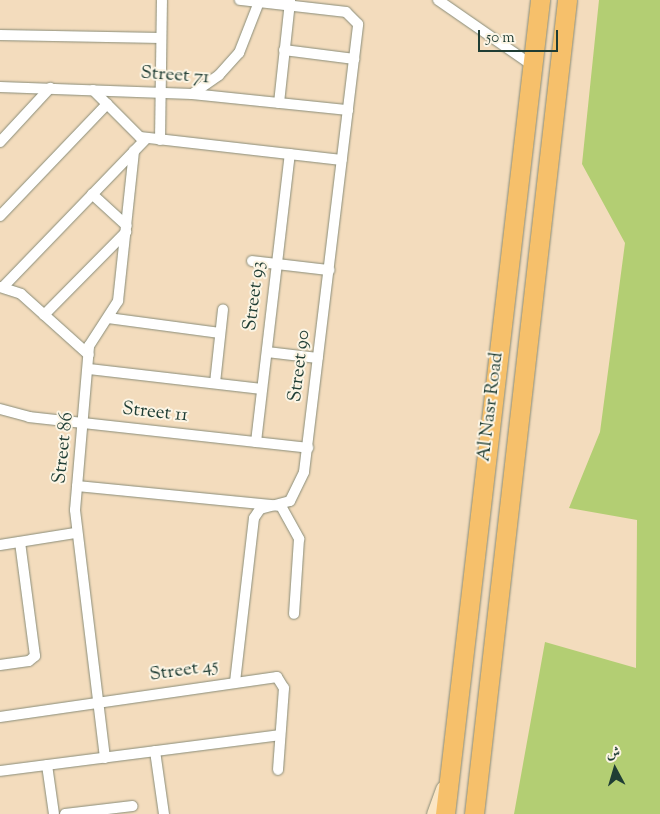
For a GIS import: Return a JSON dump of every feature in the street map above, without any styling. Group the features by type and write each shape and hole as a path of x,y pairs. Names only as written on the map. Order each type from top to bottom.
{"highway":[{"name":"Al Nasr Road","path":"445,814 493,388 540,0"},
{"name":"Al Nasr Road","path":"474,814 524,362 567,0"},
{"path":"497,358 510,367 524,362"},
{"path":"493,388 508,384 521,393"}],"street":[{"path":"160,140 162,0"},
{"path":"240,0 290,3 279,103"},
{"path":"438,0 532,65"},
{"path":"192,94 239,53 259,2"},
{"name":"Street 90","path":"281,506 302,483 308,448 358,24 346,12 290,3"},
{"path":"0,35 161,38"},
{"path":"284,50 354,59"},
{"name":"Street 71","path":"0,87 192,94 348,110"},
{"path":"0,142 50,88"},
{"path":"93,90 138,137 342,160"},
{"path":"0,216 107,104"},
{"path":"89,354 21,294 1,287 146,138"},
{"name":"Street 86","path":"106,758 75,533 77,486 89,354 95,330 108,318 118,301 134,151"},
{"name":"Street 93","path":"256,442 290,154"},
{"path":"44,315 126,229 92,194"},
{"path":"252,261 329,270"},
{"path":"215,383 223,309"},
{"path":"108,318 220,333"},
{"path":"266,352 318,358"},
{"path":"89,369 262,388"},
{"name":"Street 11","path":"0,409 84,423 308,448"},
{"path":"77,486 281,506"},
{"path":"281,506 299,539 294,614"},
{"path":"235,682 254,518 260,509 281,506"},
{"path":"0,544 75,533"},
{"path":"0,665 29,661 35,656 20,542"},
{"name":"Street 45","path":"0,717 272,676 283,681 278,770"},
{"path":"0,771 280,735"},
{"path":"155,751 164,814"},
{"path":"47,765 54,814"},
{"path":"434,814 449,771"},
{"path":"66,814 108,811 133,806"}],"green space":[{"path":"599,0 660,0 660,814 514,814 545,642 636,668 637,520 569,508 600,432 625,243 582,164"}]}
